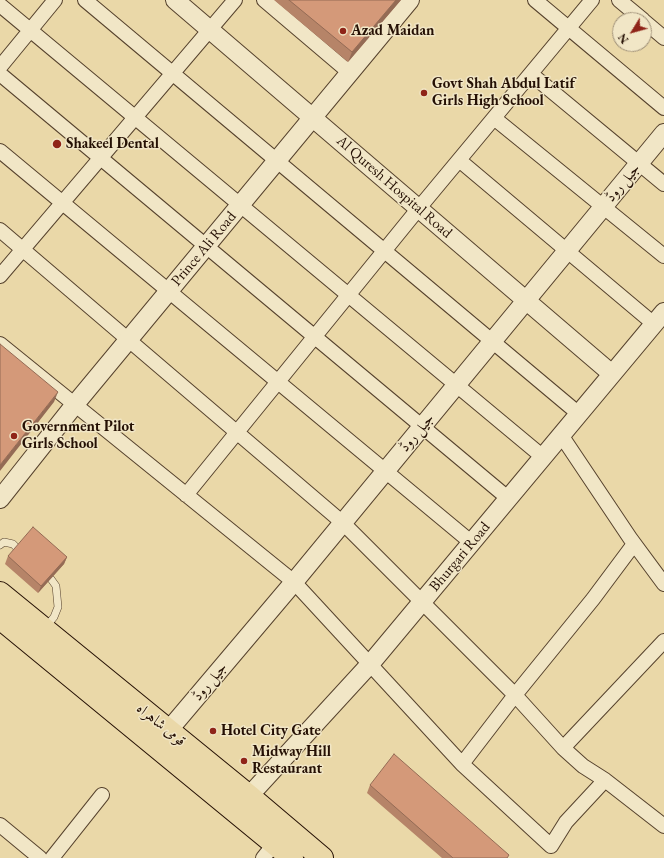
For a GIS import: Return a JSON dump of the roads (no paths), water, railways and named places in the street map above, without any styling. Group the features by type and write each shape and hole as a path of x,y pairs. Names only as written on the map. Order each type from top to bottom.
{"highway":[{"name":"قومی شاہراہ","path":"0,593 44,629 100,688 269,851 292,858"},
{"name":"قومی شاہراہ","path":"0,618 100,688 168,731 249,796 322,858"}],"street":[{"path":"0,67 55,0"},
{"path":"85,0 579,414"},
{"name":"Al Quresh Hospital Road","path":"175,0 612,374"},
{"path":"0,276 235,0"},
{"path":"264,0 350,72"},
{"name":"Prince Ali Road","path":"0,499 76,403 410,0"},
{"path":"535,0 664,108"},
{"path":"186,495 314,336 592,0"},
{"path":"619,0 633,12"},
{"path":"0,5 543,457"},
{"path":"652,28 664,38"},
{"path":"0,74 509,499"},
{"path":"531,74 664,184"},
{"path":"494,118 664,256"},
{"name":"جیل روڈ","path":"168,731 294,582 664,133"},
{"path":"0,151 472,543"},
{"path":"459,160 567,251 659,318"},
{"path":"0,230 342,523 516,695 563,748 583,766 605,780 664,826"},
{"name":"Bhurgari Road","path":"249,796 371,664 659,318"},
{"path":"0,344 76,403 186,495 294,582 462,764 551,846 566,822 605,780"},
{"path":"561,435 628,536 664,584"},
{"path":"462,764 593,599 634,544 628,536"},
{"path":"563,748 664,641"},
{"path":"52,858 102,795"},
{"path":"0,825 40,858"}],"lane":[{"path":"0,545 4,542 13,544 18,549"},
{"path":"44,629 54,617 58,607 56,586 51,579"}],"place":[{"name":"Azad Maidan","path":"343,31"},
{"name":"Govt Shah Abdul Latif Girls High School","path":"424,93"},
{"name":"Shakeel Dental","path":"57,144"},
{"name":"Government Pilot Girls School","path":"14,436"},
{"name":"Hotel City Gate","path":"213,731"},
{"name":"Midway Hill Restaurant","path":"244,761"}]}
